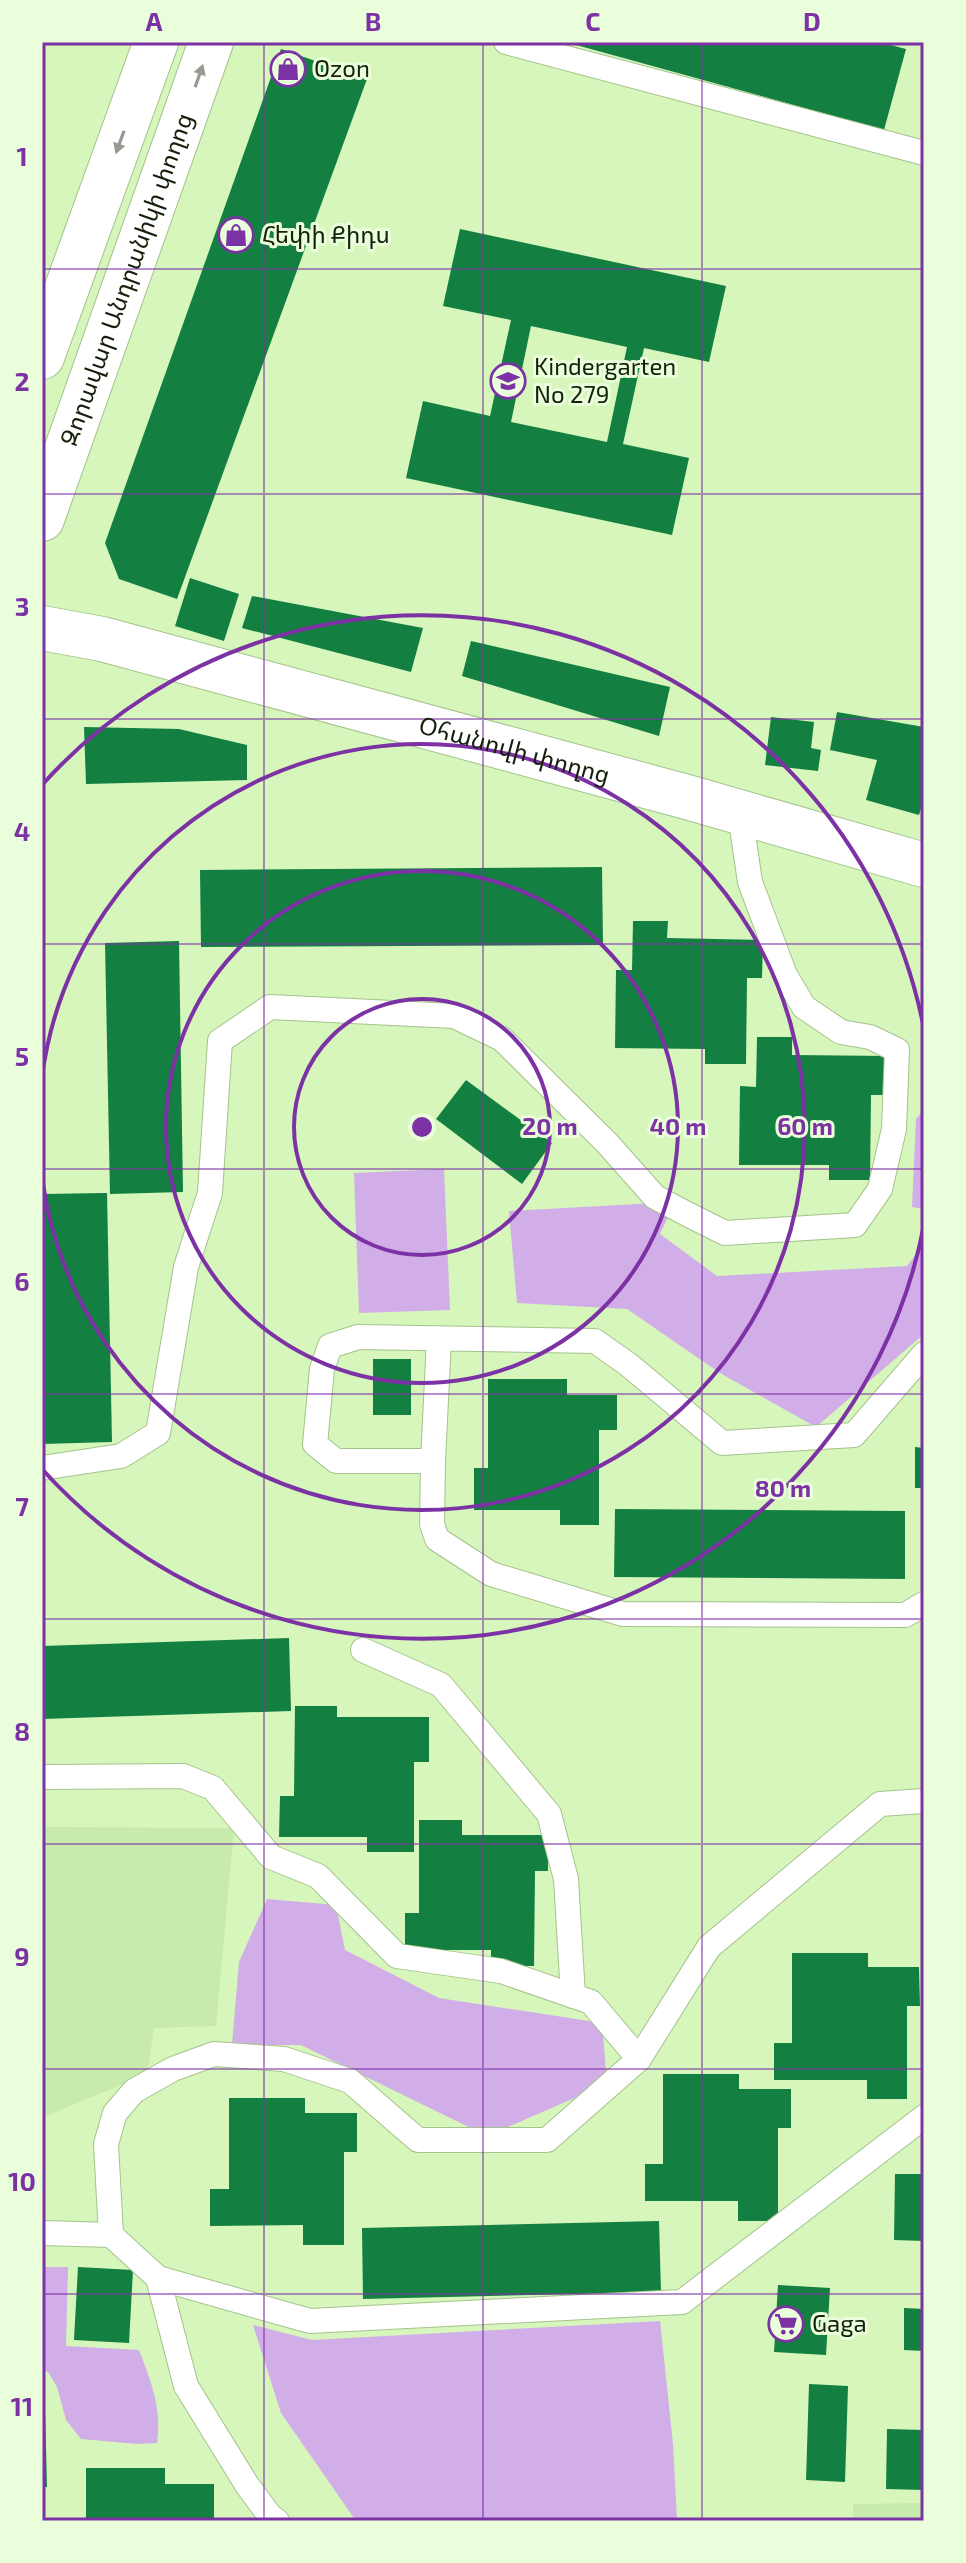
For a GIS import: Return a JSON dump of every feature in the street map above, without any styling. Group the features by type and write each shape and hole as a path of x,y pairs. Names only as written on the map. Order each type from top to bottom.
{"street":[{"path":"42,357 156,42"},
{"name":"Զորավար Անդրանիկի փողոց","path":"42,519 211,42"},
{"name":"Օհանովի փողոց","path":"42,613 102,639"},
{"name":"Օհանովի փողոց","path":"42,628 102,639 687,797 924,865"}],"lane":[{"path":"506,42 924,153"},
{"path":"42,1468 121,1456 158,1433 186,1267 210,1193 220,1041 270,1007 454,1016 502,1039 607,1143 655,1197 689,1215 725,1233 855,1225 880,1189 894,1129 897,1050 870,1037 841,1032 804,1007 785,975 750,882 740,814"},
{"path":"433,1461 336,1461 315,1444 322,1369 330,1346 358,1337 595,1341 629,1365 722,1443 854,1435 924,1354"},
{"path":"439,1339 432,1524 437,1539 491,1574 623,1614 905,1615 924,1604"},
{"path":"363,1650 441,1685 549,1814 566,1879 573,1996"},
{"path":"42,1777 183,1776 213,1788 271,1857 318,1876 397,1956 501,1971 591,2002 639,2059"},
{"path":"111,2235 106,2144 115,2113 134,2091 173,2069 214,2054 284,2059 350,2081 418,2140 547,2140 639,2059 709,1947 880,1804 924,1801"},
{"path":"42,2233 111,2235 158,2278 310,2321 682,2302 924,2117"},
{"path":"158,2278 186,2386 247,2485 277,2521"}],"shaded area":[{"path":"924,1110 924,1209 912,1207 916,1119"},
{"path":"444,1169 450,1310 359,1313 354,1173"},
{"path":"675,1202 660,1234 717,1276 907,1266 924,1244 924,1334 816,1427 720,1373 627,1309 517,1303 509,1211"},
{"path":"42,1827 234,1828 216,2026 154,2028 147,2074 46,2116 42,2129"},
{"path":"267,1899 336,1905 345,1950 439,1998 602,2023 607,2084 487,2136 301,2045 232,2045 239,1962"},
{"path":"42,2267 68,2267 66,2346 139,2350 157,2406 157,2443 81,2439 66,2420 57,2387 48,2372 42,2370"},
{"path":"660,2321 673,2444 677,2521 356,2521 281,2413 253,2325 312,2340"},
{"path":"924,2503 924,2521 853,2521 853,2504"}],"building":[{"path":"879,42 906,49 884,130 569,43"},
{"path":"281,49 367,79 177,599 119,579 105,543"},
{"name":"Kindergarten No 279","path":"460,229 726,286 709,362 644,348 623,444 689,458 672,535 406,478 423,401 490,416 511,320 443,306","holes":["531,326 627,347 607,442 511,422"]},
{"path":"190,578 239,594 224,641 175,626"},
{"path":"252,596 423,628 411,672 242,628"},
{"path":"471,641 670,687 659,736 462,676"},
{"path":"837,712 924,727 924,799 919,815 866,800 877,760 830,750"},
{"path":"771,717 814,722 811,748 821,750 818,771 765,765"},
{"path":"84,727 179,729 247,745 247,780 86,784"},
{"path":"602,867 603,945 201,947 200,870"},
{"path":"633,921 668,921 667,938 763,940 762,978 747,978 746,1064 705,1064 705,1049 615,1048 616,970 632,970"},
{"path":"179,941 183,1192 110,1194 105,943"},
{"path":"757,1037 792,1037 792,1055 887,1056 886,1095 871,1095 870,1180 829,1180 829,1165 739,1165 740,1086 756,1087"},
{"path":"466,1080 552,1143 522,1184 436,1119"},
{"path":"107,1193 112,1442 42,1444 42,1194"},
{"path":"373,1359 411,1359 411,1415 373,1415"},
{"path":"488,1379 567,1379 567,1395 617,1395 617,1430 599,1430 599,1525 560,1525 560,1510 474,1510 474,1468 488,1468"},
{"path":"915,1447 924,1448 924,1488 915,1488"},
{"path":"615,1509 905,1511 905,1579 614,1577"},
{"path":"289,1638 291,1711 42,1719 42,1646"},
{"path":"295,1706 337,1706 337,1717 429,1717 429,1762 414,1762 414,1852 367,1852 367,1837 279,1837 280,1796 294,1796"},
{"path":"419,1820 462,1820 462,1835 548,1835 548,1871 535,1871 534,1966 491,1966 491,1950 405,1950 405,1913 419,1913"},
{"path":"792,1953 868,1953 868,1967 919,1967 920,2006 907,2006 907,2099 867,2099 867,2080 774,2080 774,2043 792,2043"},
{"path":"663,2074 739,2074 739,2089 791,2089 791,2128 778,2128 778,2221 738,2221 738,2201 645,2201 645,2164 663,2164"},
{"path":"229,2098 305,2098 305,2113 357,2113 357,2152 344,2152 344,2245 303,2245 303,2225 210,2226 210,2189 229,2189"},
{"path":"895,2174 924,2174 924,2241 894,2240"},
{"path":"659,2221 661,2292 363,2299 362,2228"},
{"path":"78,2267 133,2270 129,2343 74,2340"},
{"path":"778,2285 830,2288 826,2355 774,2352"},
{"path":"904,2308 924,2309 924,2351 904,2350"},
{"path":"809,2384 848,2386 845,2482 806,2480"},
{"path":"42,2408 45,2408 47,2487 42,2487"},
{"path":"887,2429 924,2430 924,2490 886,2489"},
{"path":"86,2468 165,2468 165,2484 214,2484 214,2519 86,2521"}],"place":[{"name":"Ozon","path":"288,69"},
{"name":"Հեփի Քիդս","path":"236,235"},
{"name":"Kindergarten No 279","path":"508,381"},
{"name":"Gaga","path":"786,2324"}]}
